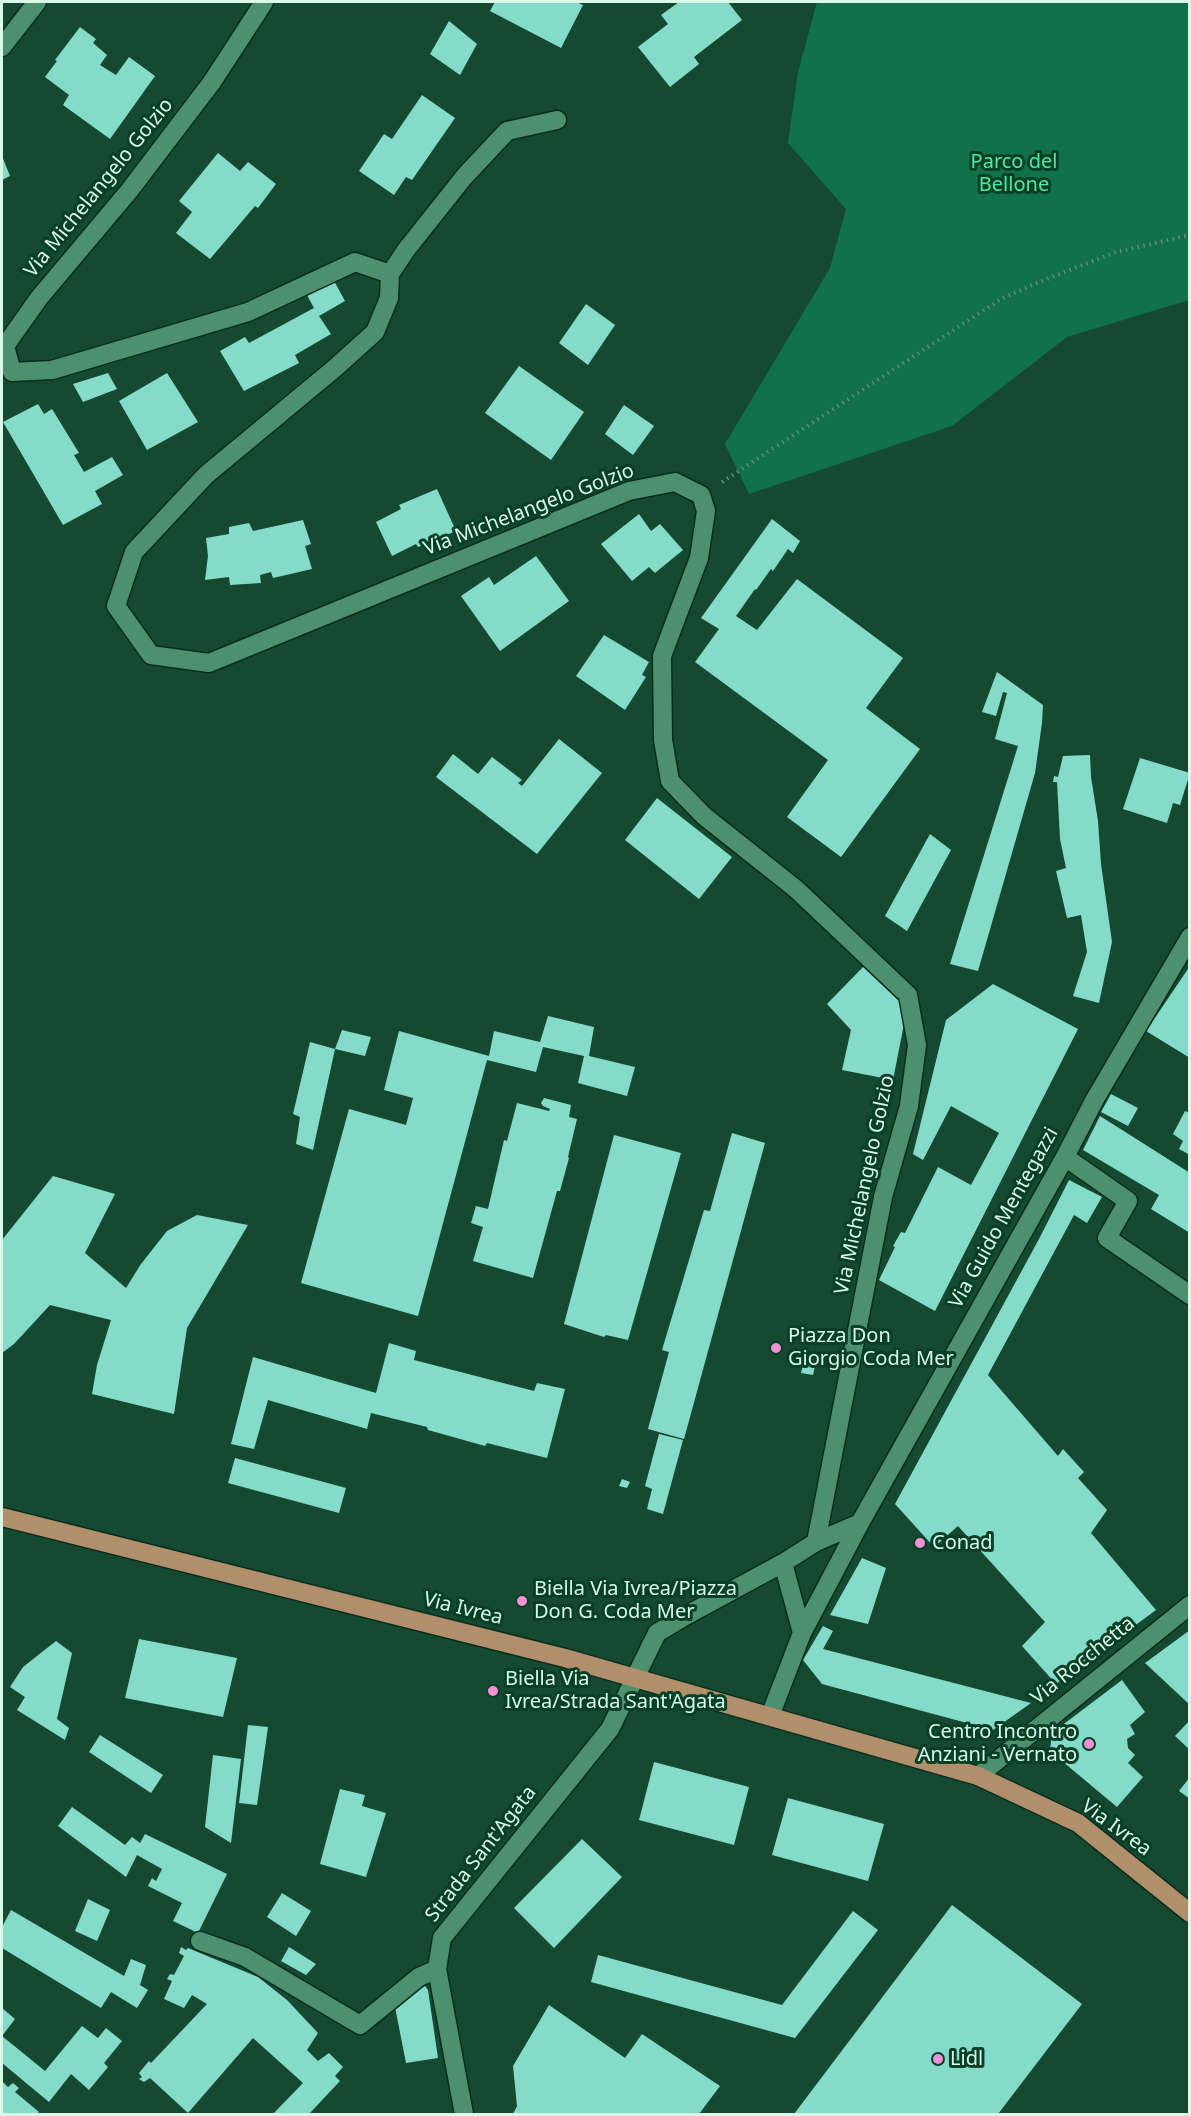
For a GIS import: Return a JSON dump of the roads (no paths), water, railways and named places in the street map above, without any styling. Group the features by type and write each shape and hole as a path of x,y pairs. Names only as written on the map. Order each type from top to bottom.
{"main road":[{"name":"Via Ivrea","path":"2,1517 519,1647 978,1776 1078,1823 1190,1913"}],"street":[{"path":"2,47 37,2"},
{"name":"Via Michelangelo Golzio","path":"264,2 212,82 129,190 39,298 5,346 12,372 52,370 248,312 355,262 390,274"},
{"name":"Via Michelangelo Golzio","path":"556,120 507,131 465,177 406,250 390,274 389,298 375,332 206,475 134,552 116,606 151,655 209,663 629,491 675,482 701,495 706,511 699,558 662,656 663,740 670,781 704,816 796,889 908,995 917,1045 909,1106 883,1197 816,1542"},
{"name":"Via Guido Mentegazzi","path":"770,1716 802,1633 860,1522 1065,1157 1095,1099 1190,938"},
{"path":"1065,1157 1128,1201 1107,1238 1190,1295"},
{"path":"634,1678 657,1633 783,1563 816,1542 860,1522"},
{"path":"783,1563 802,1633"},
{"name":"Via Rocchetta","path":"978,1776 1190,1605"},
{"name":"Strada Sant'Agata","path":"464,2115 437,1969 442,1938 610,1729 634,1678"},
{"path":"200,1941 244,1957 360,2025 419,1977 437,1969"}],"place":[{"name":"Piazza Don Giorgio Coda Mer","path":"776,1348"},
{"name":"Conad","path":"920,1543"},
{"name":"Biella Via Ivrea/Piazza Don G. Coda Mer","path":"522,1601"},
{"name":"Biella Via Ivrea/Strada Sant'Agata","path":"493,1691"},
{"name":"Centro Incontro Anziani - Vernato","path":"1089,1744"},
{"name":"Lidl","path":"938,2059"}],"park label":[{"name":"Parco del Bellone","path":"1014,174"}]}
